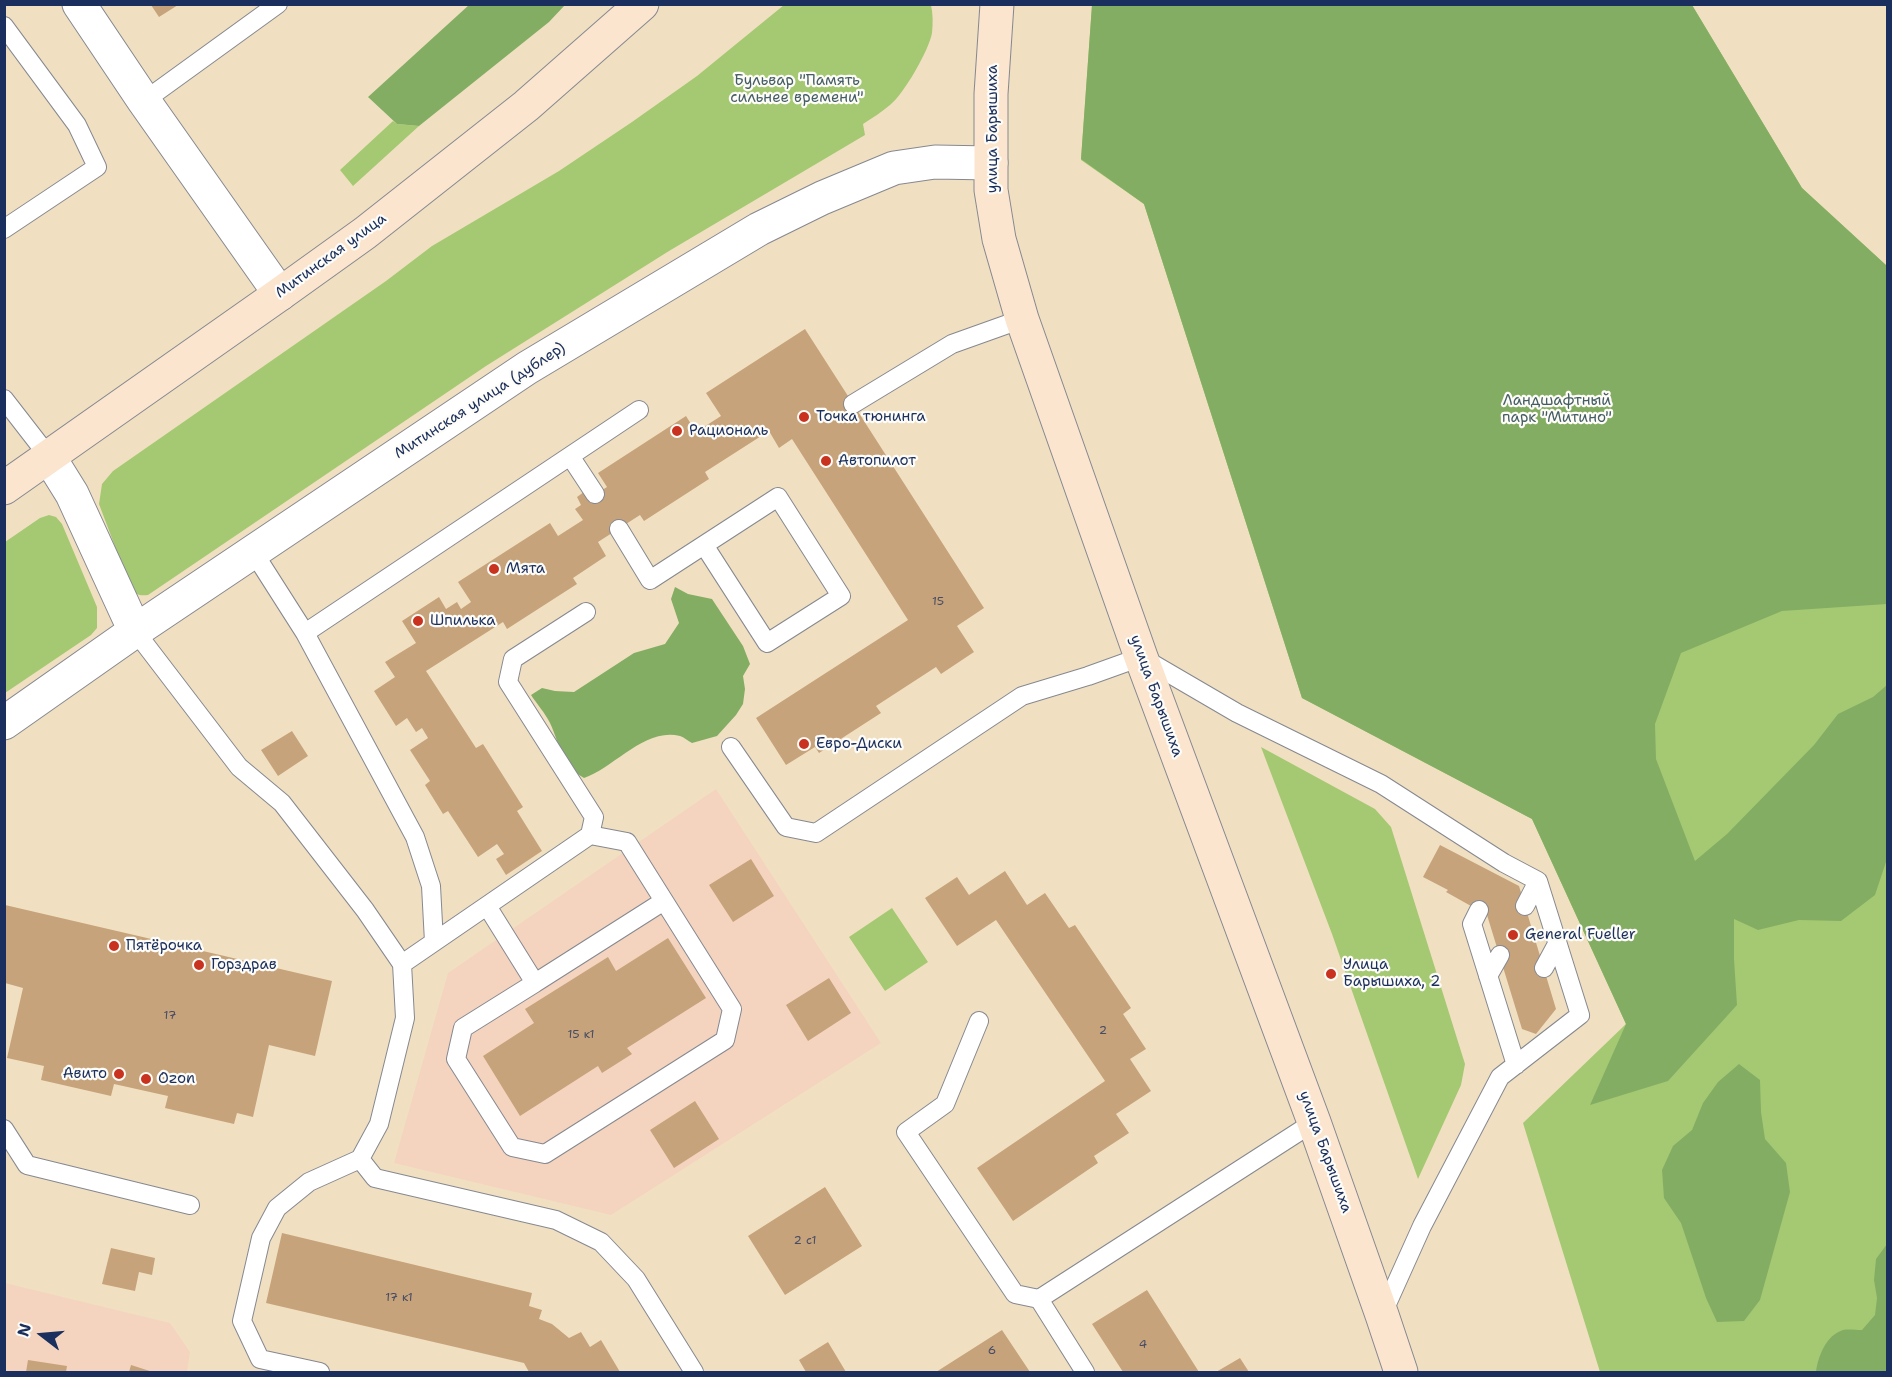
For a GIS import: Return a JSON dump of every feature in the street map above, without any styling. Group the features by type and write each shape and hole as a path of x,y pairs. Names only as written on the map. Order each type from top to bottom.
{"main road":[{"name":"Митинская улица","path":"4,488 365,232 526,106 642,4"},
{"path":"971,4 993,60"},
{"name":"улица Барышиха","path":"997,4 993,60 991,190 999,239 1022,319 1141,657 1314,1122 1401,1372"}],"street":[{"path":"79,4 144,101 280,294"},
{"name":"Митинская улица (дублер)","path":"4,723 135,631 527,368 759,229 822,198 894,168 935,162 991,163"},
{"path":"49,457 72,494 135,631"}],"lane":[{"path":"144,101 273,6"},
{"path":"4,26 76,125 97,167 4,229"},
{"path":"853,405 952,344 1022,319"},
{"path":"4,399 49,457"},
{"path":"305,633 639,410"},
{"path":"570,456 595,494"},
{"path":"619,529 650,580 778,497 841,596 767,644 704,545"},
{"path":"254,553 305,633 415,837 431,886 434,942"},
{"path":"402,964 590,835 594,817 508,682 513,659 586,612"},
{"path":"135,631 239,767 282,803 365,910 402,964 405,1018 379,1124 360,1159 309,1182 277,1208 261,1238 242,1321 259,1366 320,1372"},
{"path":"731,747 786,827 816,833 1022,696 1141,657 1237,713 1381,784 1501,869 1538,881"},
{"path":"590,835 627,842 732,1009 725,1040 545,1154 512,1147 456,1059 464,1028 664,901"},
{"path":"1525,906 1538,881"},
{"path":"1383,1315 1422,1226 1500,1077 1580,1015 1538,881"},
{"path":"487,906 535,982"},
{"path":"1479,910 1472,924 1516,1065"},
{"path":"1544,968 1557,944"},
{"path":"1488,976 1500,955"},
{"path":"1507,1038 1518,1016"},
{"path":"979,1021 945,1104 906,1132 1015,1294 1039,1299 1314,1122"},
{"path":"5,1131 27,1165 190,1205"},
{"path":"360,1159 375,1178 556,1220 601,1242 636,1279 694,1372"},
{"path":"1039,1299 1085,1372"}],"shaded area":[{"path":"716,789 881,1043 611,1215 394,1163 448,973"},
{"path":"5,1283 170,1323 190,1352 187,1372 5,1372"}],"green space":[{"path":"469,5 565,5 549,22 419,126 397,124 368,97"},
{"name":"Бульвар \"Память сильнее времени\"","path":"784,5 931,5 932,33 921,60 896,99 863,124 865,135 669,251 486,366 148,595 138,595 131,589 99,504 102,484 113,471 386,281 432,246 559,171 632,122 697,76"},
{"name":"Ландшафтный парк \"Митино\"","path":"1092,5 1692,5 1802,188 1887,266 1887,1372 1600,1372 1523,1123 1626,1024 1532,819 1302,698 1144,204 1081,160"},
{"name":"Ландшафтный парк \"Митино\"","path":"1092,5 1692,5 1802,188 1887,266 1887,604 1782,611 1681,653 1655,724 1656,759 1695,861 1727,834 1814,745 1838,714 1873,697 1887,685 1887,859 1875,895 1841,921 1799,920 1758,930 1734,919 1737,1005 1668,1081 1590,1105 1626,1024 1532,819 1302,698 1144,204 1081,159"},
{"path":"393,121 397,124 419,126 353,186 340,170"},
{"path":"49,515 56,517 62,524 97,607 97,628 91,635 5,693 5,542 40,518"},
{"path":"675,587 688,594 712,599 743,646 750,664 743,676 745,689 743,704 717,736 692,743 680,736 654,737 584,778 565,761 550,723 531,695 542,688 574,692 634,653 665,644 679,623 671,599"},
{"path":"1261,747 1375,809 1391,827 1465,1064 1461,1085 1418,1179 1332,934"},
{"path":"892,908 928,962 885,991 849,937"},
{"path":"1739,1064 1760,1080 1765,1139 1786,1163 1790,1192 1760,1300 1744,1321 1717,1322 1706,1298 1681,1223 1664,1198 1662,1170 1673,1146 1692,1130 1703,1103 1718,1082"},
{"path":"1887,1244 1887,1372 1816,1372 1821,1353 1832,1337 1843,1330 1862,1330 1875,1315 1876,1259"}],"building":[{"path":"151,5 178,5 159,17"},
{"path":"805,329 984,608 957,626 974,652 941,674 936,667 876,706 881,713 819,753 815,747 786,765 756,718 908,620 792,439 779,448 769,431 705,472 709,479 644,521 640,515 598,542 606,556 573,578 577,584 507,629 503,622 426,671 476,748 483,744 523,807 517,811 542,851 506,875 496,859 504,854 497,844 478,857 448,811 443,814 425,785 430,781 410,750 428,738 422,728 416,732 407,718 396,726 374,691 395,677 385,662 416,643 402,621 439,597 446,609 457,602 461,609 471,602 458,582 550,523 558,536 583,520 575,509 581,505 577,497 588,489 593,496 607,487 598,473 686,416 696,432 721,416 706,393"},
{"path":"292,731 308,756 278,776 261,750"},
{"name":"General Fueller","path":"1440,845 1519,886 1556,1009 1536,1034 1522,1029 1487,915 1423,877"},
{"path":"751,859 774,896 733,922 709,885"},
{"path":"1005,871 1027,905 1045,893 1069,928 1075,925 1131,1008 1123,1014 1146,1049 1130,1059 1151,1091 1116,1114 1129,1133 1094,1156 1098,1163 1013,1221 977,1168 1105,1081 996,920 957,946 925,898 957,877 969,895"},
{"path":"5,905 332,981 315,1056 269,1045 253,1117 237,1113 234,1124 165,1108 168,1096 114,1084 111,1096 41,1080 44,1066 7,1058 23,988 5,983"},
{"path":"668,938 706,998 627,1048 632,1054 602,1073 598,1066 520,1116 483,1056 534,1023 525,1009 608,957 616,971"},
{"path":"829,978 851,1013 808,1041 786,1005"},
{"path":"695,1101 719,1139 674,1168 650,1130"},
{"path":"825,1187 862,1246 785,1295 748,1236"},
{"path":"282,1233 532,1293 529,1306 542,1310 539,1319 552,1324 569,1338 581,1332 590,1347 601,1340 620,1372 529,1372 524,1363 266,1303"},
{"path":"111,1248 155,1258 152,1275 139,1272 135,1291 102,1284"},
{"path":"1147,1290 1199,1372 1123,1372 1092,1324"},
{"path":"1002,1330 1030,1372 936,1372"},
{"path":"828,1342 846,1372 806,1372 799,1360"},
{"path":"1240,1358 1249,1372 1216,1372"},
{"path":"28,1360 67,1366 66,1372 26,1372"},
{"path":"131,1365 153,1372 129,1372"}],"place":[{"name":"Точка тюнинга","path":"804,417"},
{"name":"Рациональ","path":"677,431"},
{"name":"Автопилот","path":"826,461"},
{"name":"Мята","path":"494,569"},
{"name":"Шпилька","path":"418,621"},
{"name":"Евро-Диски","path":"804,744"},
{"name":"General Fueller","path":"1513,935"},
{"name":"Пятёрочка","path":"114,946"},
{"name":"Горздрав","path":"199,965"},
{"name":"Улица Барышиха, 2","path":"1331,974"},
{"name":"Авито","path":"119,1074"},
{"name":"Ozon","path":"146,1079"}]}
